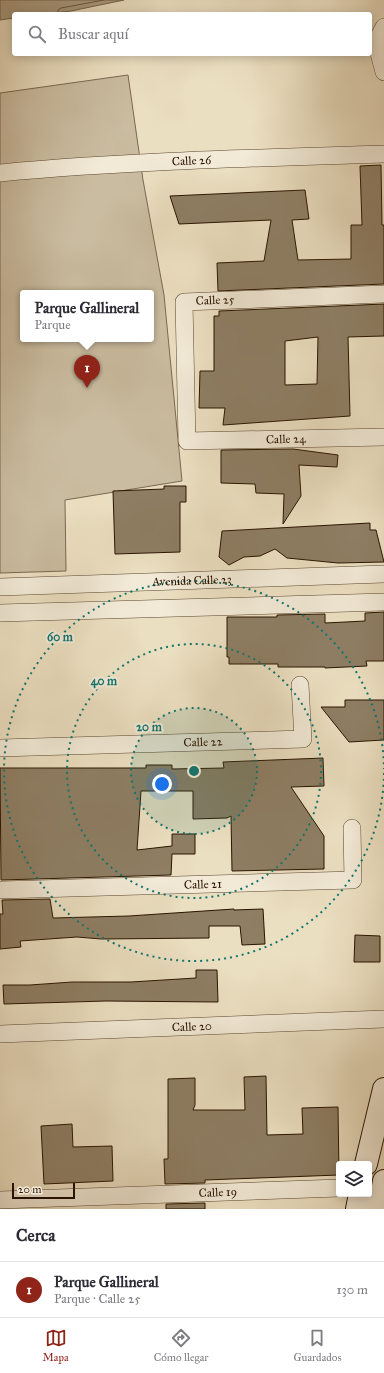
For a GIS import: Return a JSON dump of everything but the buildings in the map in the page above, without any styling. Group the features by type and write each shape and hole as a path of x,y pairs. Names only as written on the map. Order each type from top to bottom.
{"main road":[{"path":"367,1161 384,1089"},
{"path":"379,1209 384,1181"},
{"path":"357,1209 359,1197"}],"street":[{"path":"384,27 376,42 384,72"},
{"name":"Calle 26","path":"0,173 160,161 384,154"},
{"name":"Calle 25","path":"187,440 184,302 384,294"},
{"name":"Calle 24","path":"187,440 384,436"},
{"name":"Avenida Calle 23","path":"0,587 384,574"},
{"path":"0,613 384,602"},
{"name":"Calle 22","path":"0,748 303,739 300,685"},
{"name":"Calle 21","path":"0,890 353,880 352,828"},
{"name":"Calle 20","path":"0,1034 384,1019"},
{"name":"Calle 19","path":"0,1200 336,1188"}],"shaded area":[{"path":"128,75 143,180 164,295 182,481 65,500 66,571 0,573 0,93"}],"water":[{"path":"0,0 124,0 63,12 12,12 12,18 0,20"}],"place":[{"name":"Parque Gallineral","path":"87,388"}]}
